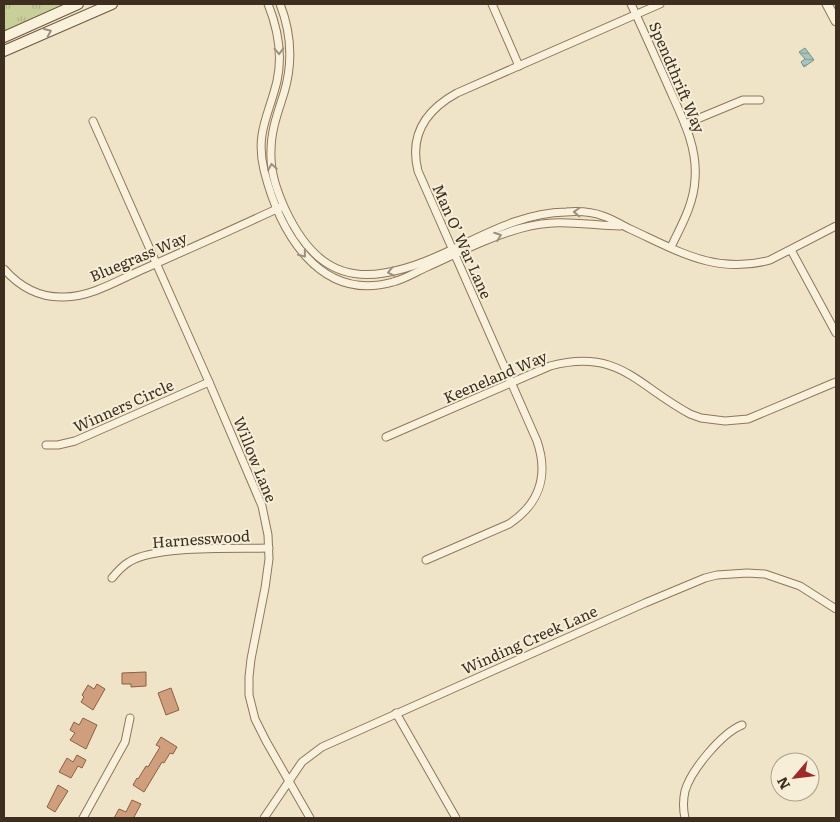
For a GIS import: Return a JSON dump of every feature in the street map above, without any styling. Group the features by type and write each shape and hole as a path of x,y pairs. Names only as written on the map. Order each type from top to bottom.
{"main road":[{"path":"4,37 78,4"},
{"path":"4,52 112,4"}],"street":[{"path":"268,4 278,33 279,68 276,86 264,119 262,131 261,151 268,185 308,249 327,263 350,272 361,274 385,273 538,224 568,222 623,226 699,260 729,265 758,263 791,250 836,226"},
{"path":"280,4 288,34 289,70 272,133 270,150 280,207 291,237 299,250 311,263 330,276 347,282 371,285 388,283 453,252"},
{"path":"492,4 518,66"},
{"name":"Spendthrift Way","path":"631,4 685,124 694,156 695,180 689,209 671,248"},
{"name":"Man O’ War Lane","path":"426,560 508,524 519,517 534,499 542,476 542,464 541,452 418,172 416,154 420,130 432,110 447,99 660,4"},
{"path":"827,4 836,21"},
{"path":"685,124 743,100 760,100"},
{"name":"Willow Lane","path":"94,121 262,506 269,548 266,582 251,659 249,695 256,719 288,781 310,818"},
{"name":"Bluegrass Way","path":"4,269 17,282 32,291 62,297 85,294 280,207"},
{"path":"791,250 836,333"},
{"name":"Keeneland Way","path":"386,437 550,366 567,361 597,361 614,366 630,374 690,414 701,418 725,421 737,421 760,415 836,382"},
{"name":"Winners Circle","path":"46,445 63,445 74,441 209,382"},
{"name":"Harnesswood","path":"112,578 130,561 152,553 183,550 269,548"},
{"name":"Winding Creek Lane","path":"264,818 302,762 322,747 705,578 717,575 765,574 800,586 836,609"},
{"path":"396,713 456,818"},
{"path":"83,818 121,750 130,718"},
{"path":"685,818 683,803 685,791 693,775 722,738 731,730 742,725"}],"green space":[{"path":"4,4 60,4 63,10 4,37"}],"water":[{"path":"805,48 814,60 804,67 801,62 805,59 799,52"}],"building":[{"path":"146,672 146,686 131,687 131,684 122,684 122,673"},
{"path":"97,684 105,689 93,710 81,702 84,697 82,695 88,685 94,689"},
{"path":"171,688 179,710 166,715 158,693"},
{"path":"83,718 97,725 86,749 70,740 75,733 70,730 74,722 79,725"},
{"path":"161,737 177,747 173,754 170,753 164,763 162,762 144,792 133,785 146,766 148,767 160,747 156,745"},
{"path":"77,755 86,760 82,768 78,766 71,778 59,772 67,758 73,762"},
{"path":"58,785 68,791 55,812 47,807"},
{"path":"132,800 141,804 134,817 137,818 114,818 119,809 126,812"}]}
